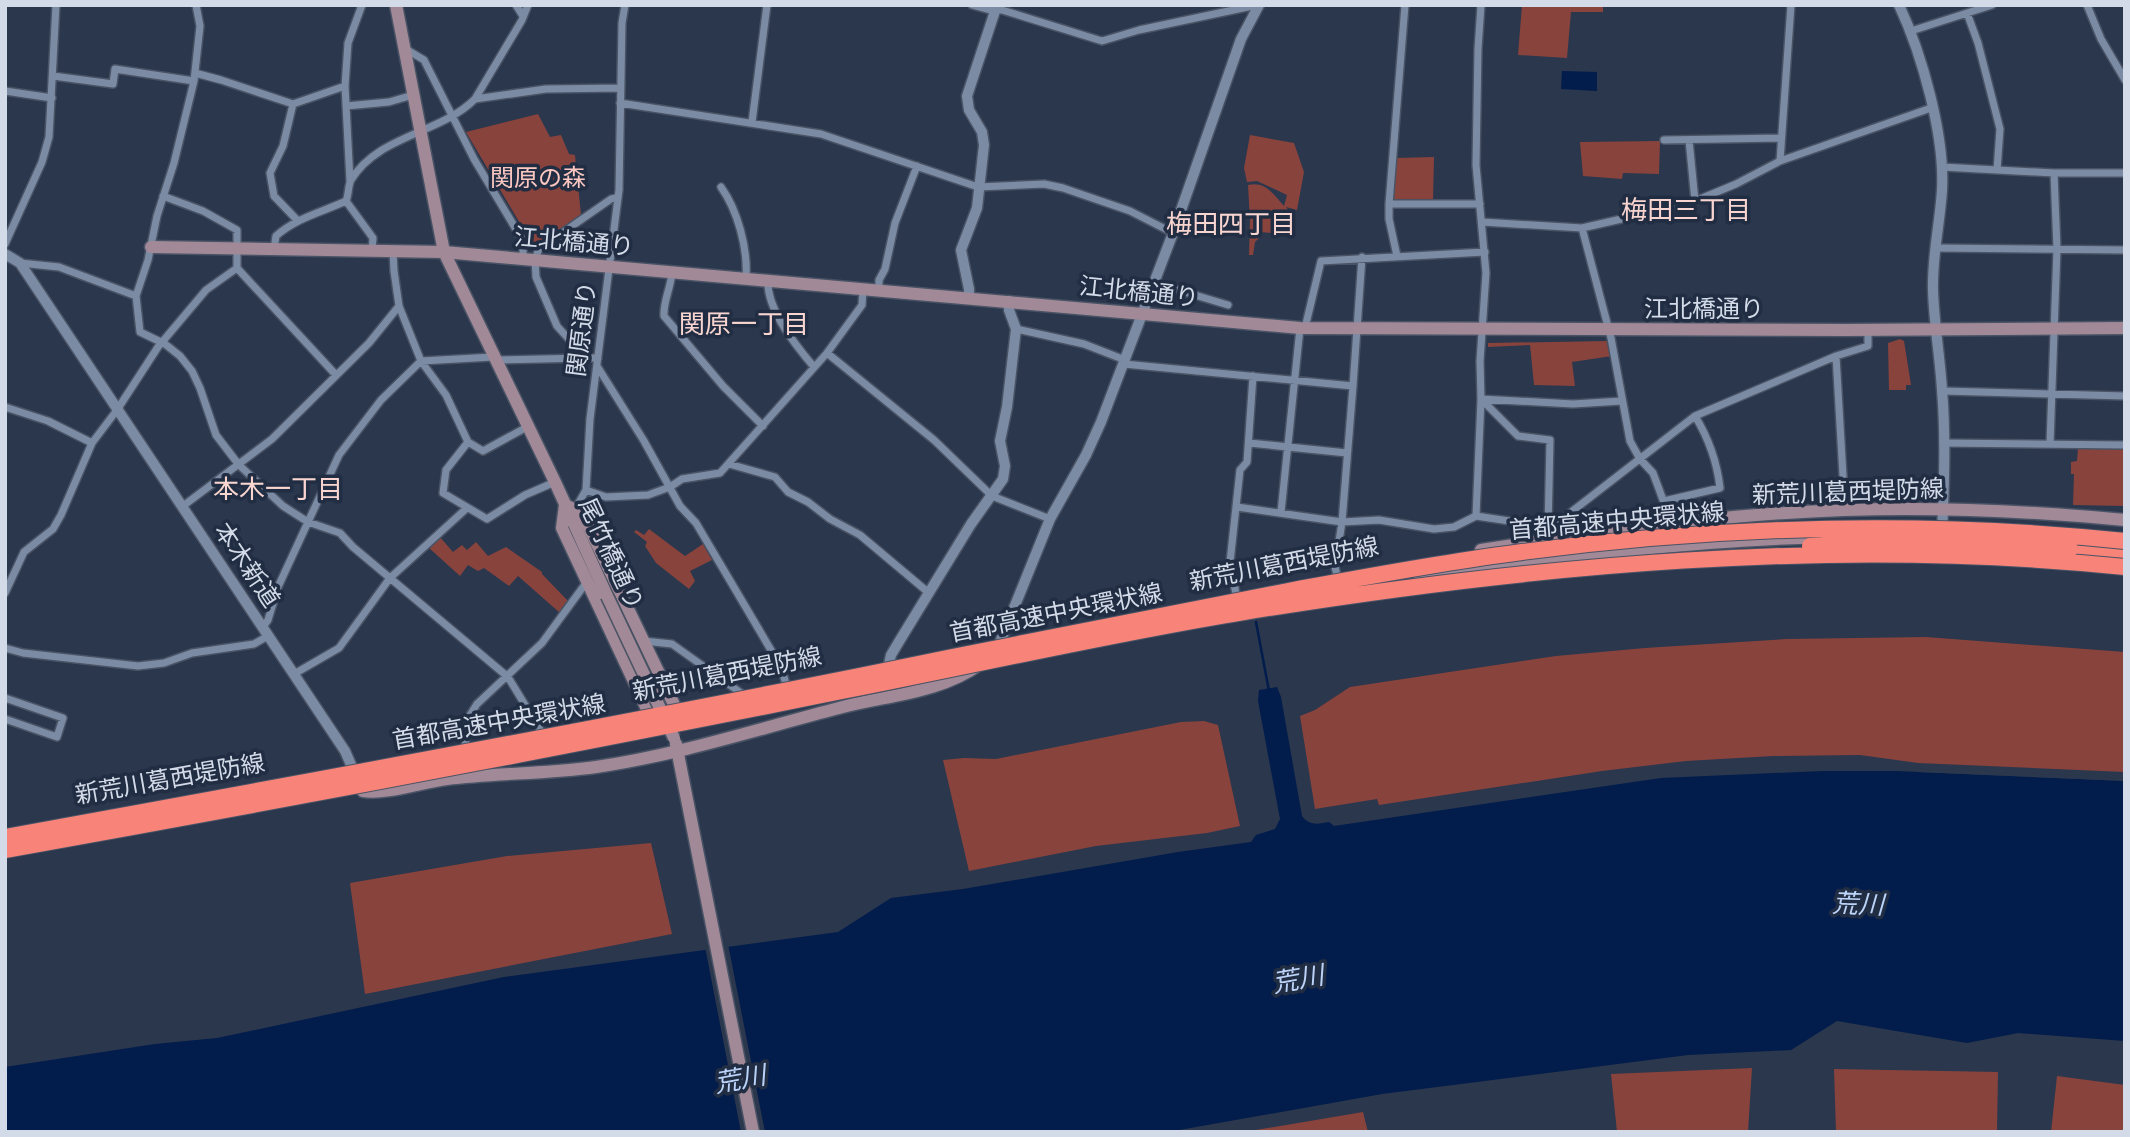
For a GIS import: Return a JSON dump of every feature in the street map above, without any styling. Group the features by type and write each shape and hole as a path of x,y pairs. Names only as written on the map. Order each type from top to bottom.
{"highway":[{"path":"1706,534 1775,524 1893,520 2038,525 2125,532"},
{"name":"首都高速中央環状線","path":"5,837 613,725 1054,636 1375,576 1543,549 1706,534 1826,530 2028,533 2125,541"},
{"path":"1522,574 1632,557 1843,544 1978,543 2125,553"},
{"name":"首都高速中央環状線","path":"5,850 489,761 1239,613 1379,592 1522,574 1708,560 1858,555 1986,557 2125,567"}],"main road":[{"name":"尾竹橋通り","path":"396,5 444,252 570,511 676,744 753,1132"},
{"name":"江北橋通り","path":"151,247 444,252 1302,328 2125,328"},
{"name":"新荒川葛西堤防線","path":"678,711 741,693 1001,640 1549,535 1760,515 1844,510 2032,512 2125,520"},
{"path":"650,716 562,528 570,511 582,513 678,711"},
{"name":"新荒川葛西堤防線","path":"5,843 650,716 1239,608 1552,559 1654,547 1774,538 1941,536 2125,547"},
{"path":"1941,536 1943,549 2125,559"},
{"path":"353,774 360,789 376,792 449,779 599,766 676,744 771,728 838,708 939,686 967,673 990,655 1001,640"},
{"name":"新荒川葛西堤防線","path":"5,829 353,774 466,746 541,731 650,716"}],"street":[{"path":"5,244 42,162 49,137 56,5"},
{"path":"196,5 200,26 195,77 136,296 140,332 180,356 192,372 216,435 239,465 284,506 308,522 340,533 353,547 508,677 541,731"},
{"path":"274,249 276,236 298,221 346,201 349,193 345,86 348,43 362,5"},
{"path":"516,5 523,16"},
{"path":"349,181 365,162 404,138 454,116 475,99 528,5"},
{"name":"関原通り","path":"586,490 590,419 618,197 625,5"},
{"path":"752,122 767,5"},
{"path":"972,5 996,8 1102,41 1139,30 1258,5"},
{"path":"1001,640 1050,519 1086,455 1124,362 1155,283 1241,39 1258,5"},
{"path":"1397,256 1389,204 1405,5"},
{"path":"1476,516 1485,252 1476,165 1481,5"},
{"path":"1780,161 1791,5"},
{"path":"1899,5 1911,32 1937,128 1942,167 1933,288 1942,391 1941,536"},
{"path":"1911,32 1992,5"},
{"path":"2087,5 2101,39 2125,80"},
{"path":"969,297 961,250 977,208 984,145 982,132 969,110 967,96 996,8"},
{"path":"1967,13 1978,43 2000,129 1997,170"},
{"path":"404,48 424,60 474,159 523,242 557,326 586,358"},
{"path":"53,76 113,84 115,69 221,80 293,104 345,86"},
{"path":"475,99 547,89 621,88"},
{"path":"5,91 52,99"},
{"path":"346,106 389,103 413,95"},
{"path":"620,103 821,134 978,187 1044,184 1063,188 1130,211 1173,233"},
{"path":"293,104 283,146 270,173 274,196 298,221"},
{"path":"1482,222 1583,228 1695,201 1780,161 1931,108"},
{"path":"1664,140 1781,138"},
{"path":"1689,140 1695,201"},
{"path":"879,289 879,280 885,269 895,223 917,166"},
{"path":"1942,167 2054,173 2125,173"},
{"path":"2050,444 2057,249 2054,173"},
{"path":"721,187 727,195 742,238 746,278"},
{"path":"163,196 203,211 237,230 237,268 336,375"},
{"path":"529,259 539,249 611,199 618,197"},
{"path":"346,201 373,238 372,250"},
{"path":"1389,204 1480,204"},
{"path":"1583,228 1609,329 1630,440 1640,459 1653,473 1672,525"},
{"path":"1936,248 2125,250"},
{"path":"393,251 399,306 421,361 446,395 468,442 483,450 527,427"},
{"path":"1281,512 1302,328 1321,261 1485,252"},
{"name":"本木新道","path":"5,254 20,263 183,506 345,751 353,774"},
{"path":"1337,575 1335,567 1342,522 1362,257"},
{"path":"20,263 59,267 136,296"},
{"path":"5,593 24,552 53,529 92,443 161,343 206,290 237,268"},
{"path":"672,272 669,292 663,304 664,316 723,386 762,426"},
{"path":"768,280 768,296 791,339 814,367"},
{"path":"1155,283 1228,305"},
{"path":"570,511 586,490 606,497 649,495 693,476 720,473 827,353 862,305 863,288"},
{"path":"889,664 895,647 971,524 1003,479 1005,466 1000,441 1007,407 1016,329 1009,310 1009,301"},
{"path":"183,506 272,439 369,343 399,306"},
{"path":"1016,329 1084,344 1124,362 1353,386"},
{"path":"1549,535 1695,416 1836,356 1868,346 1868,330"},
{"path":"827,353 934,440 992,496 1050,519"},
{"path":"1836,356 1844,510"},
{"path":"5,648 23,653 138,666 164,663 192,653 254,644 266,632 278,587 339,455 382,400 421,361 586,358 597,362 680,506 696,523 761,633 786,684"},
{"path":"1236,594 1230,562 1240,470 1247,462 1253,376"},
{"path":"1942,391 2125,396"},
{"path":"1481,399 1573,404 1622,401"},
{"path":"1481,399 1518,436 1550,440 1549,535 1552,559"},
{"path":"5,407 48,421 92,443"},
{"path":"1664,501 1720,488 1717,463 1695,416"},
{"path":"468,442 446,470 443,493 487,519 525,495 555,482"},
{"path":"1249,443 1347,453"},
{"path":"1943,443 2125,445"},
{"path":"729,464 775,477 788,492 860,535 929,593"},
{"path":"1237,507 1342,522 1379,520 1434,529 1454,527 1476,516 1536,525 1549,535"},
{"path":"294,674 339,648 390,578 467,508"},
{"path":"466,746 464,731 477,704 542,643 586,583"},
{"path":"644,641 672,644 741,693"},
{"path":"5,698 63,718 57,737 5,719"}],"green space":[{"path":"1522,5 1603,5 1603,12 1571,12 1567,58 1518,55"},
{"name":"関原の森","path":"538,114 550,137 561,135 569,154 575,155 581,215 534,247 466,132"},
{"path":"1250,135 1294,143 1304,172 1297,210 1286,207 1290,213 1287,221 1272,233 1259,232 1253,255 1249,255 1248,185 1265,187 1284,206 1287,195 1257,181 1247,182 1244,168"},
{"path":"1660,141 1659,174 1623,173 1622,179 1583,176 1580,142"},
{"path":"1434,157 1433,201 1393,201 1395,158"},
{"path":"1900,339 1904,341 1911,385 1906,385 1906,390 1889,390 1888,343"},
{"path":"1608,341 1612,356 1572,362 1575,386 1534,385 1530,345 1488,347 1488,343"},
{"path":"2078,448 2125,448 2125,506 2073,505 2074,474 2071,474 2071,462 2077,461"},
{"path":"649,529 685,556 703,544 712,560 690,571 695,581 689,589 656,563 645,546 647,542 634,532 636,530 644,535"},
{"path":"439,536 453,552 462,545 467,550 476,542 488,556 506,547 542,572 568,601 560,613 518,576 509,586 484,568 478,571 468,565 460,576 428,547"},
{"path":"1926,637 2125,652 2125,772 1918,763 1860,755 1773,756 1686,761 1379,805 1377,799 1315,809 1300,716 1315,710 1350,687 1556,656 1645,648 1787,639"},
{"path":"1204,721 1218,725 1240,826 1207,833 1096,846 969,871 943,760 996,759 1181,722"},
{"path":"651,843 672,934 365,994 350,883 507,856"},
{"path":"1752,1068 1748,1132 1617,1132 1611,1074"},
{"path":"1834,1069 1998,1072 1997,1132 1836,1132"},
{"path":"2057,1076 2125,1085 2125,1132 2051,1132"},
{"path":"1363,1112 1368,1132 1244,1132"}],"water":[{"path":"1562,71 1597,72 1597,91 1561,89"},
{"name":"荒川","path":"1277,687 1302,816 1311,823 1329,822 1334,826 1661,778 1823,771 1896,771 2125,781 2125,1041 2018,1033 1967,1043 1837,1021 1791,1050 1688,1055 1382,1094 1168,1132 5,1132 5,1067 155,1044 217,1038 504,977 838,932 891,898 963,889 1251,842 1256,835 1275,829 1280,819 1258,701 1259,690"}],"pier":[{"path":"1917,768 2125,778 2125,781 1917,772"},
{"path":"728,944 765,1132 741,1132 705,947"}],"waterway":[{"path":"1256,622 1269,691"}],"district":[{"name":"梅田三丁目","path":"1686,210"},
{"name":"梅田四丁目","path":"1231,224"},
{"name":"関原一丁目","path":"744,324"},
{"name":"本木一丁目","path":"278,489"}]}
